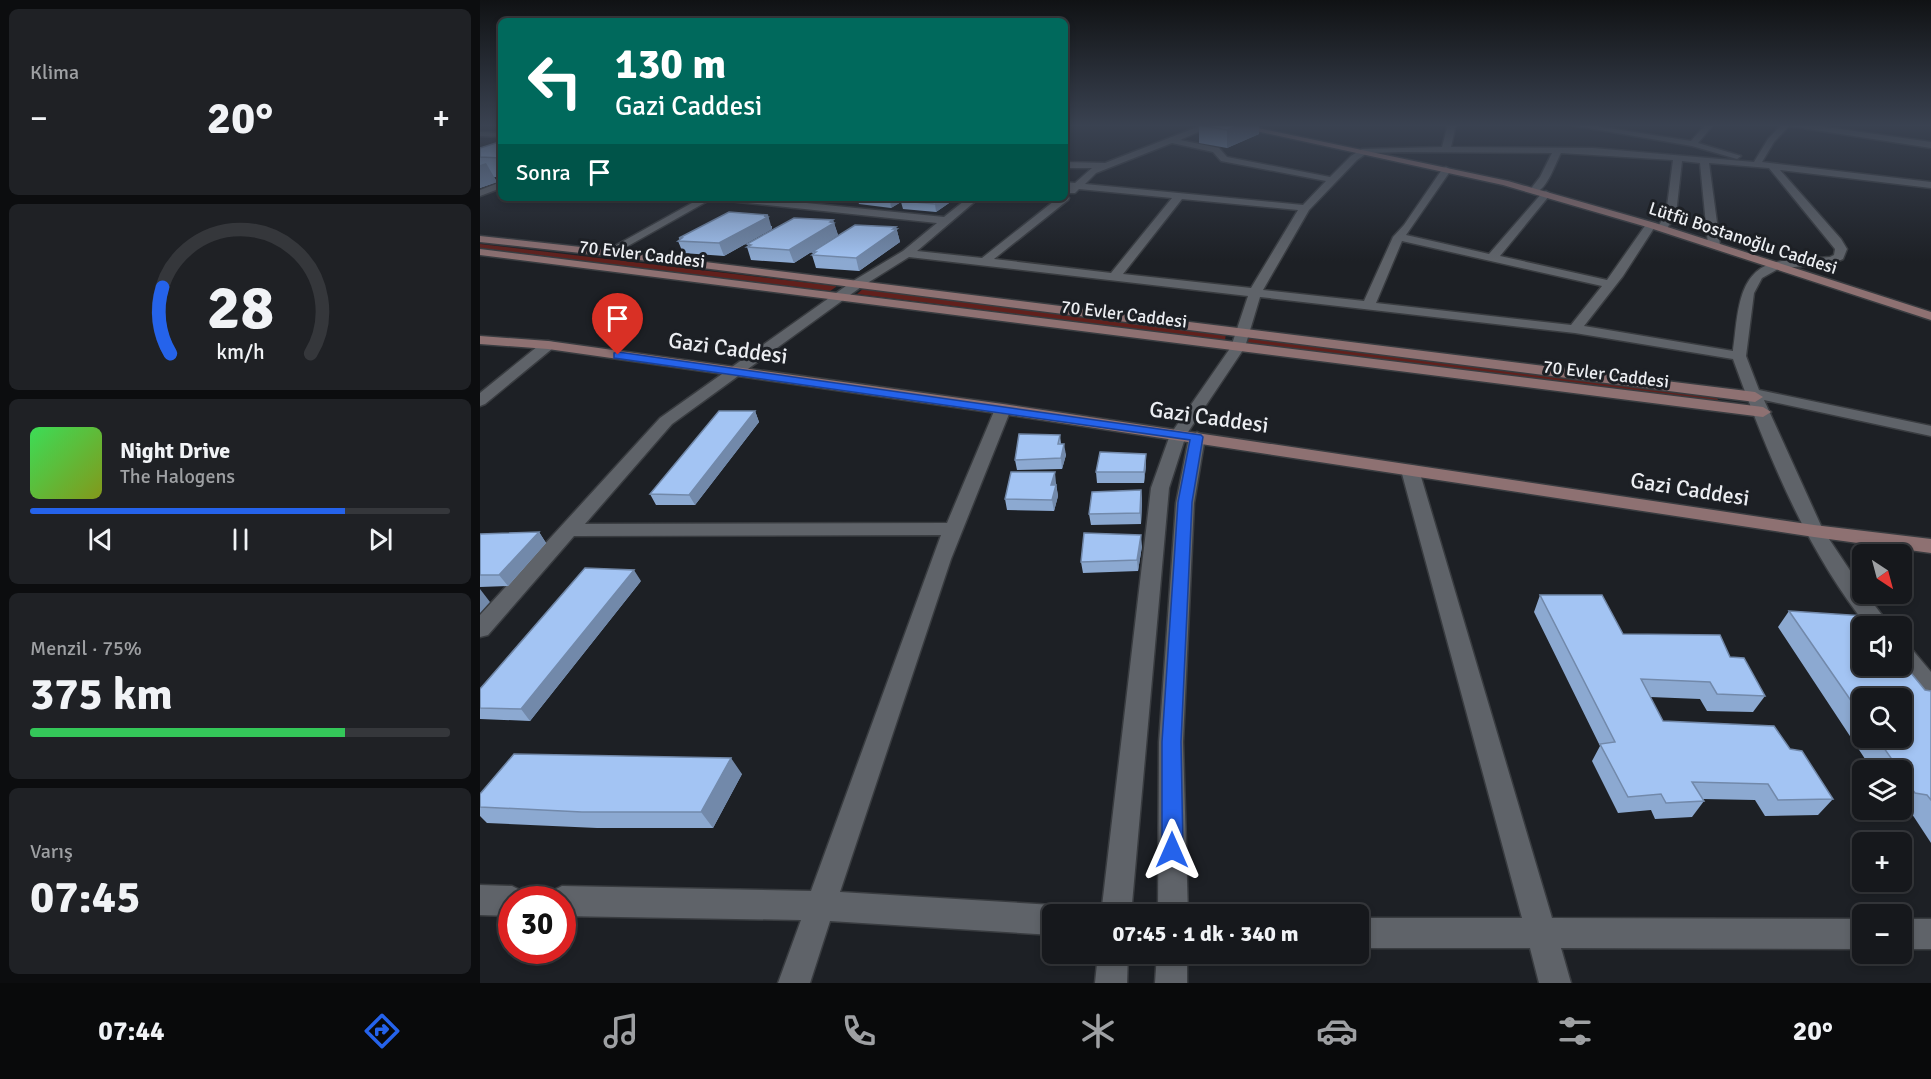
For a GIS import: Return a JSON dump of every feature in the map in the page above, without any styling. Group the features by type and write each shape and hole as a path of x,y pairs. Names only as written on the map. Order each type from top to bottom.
{"street":[{"path":"1068,195 1096,170"},
{"path":"1280,170 1333,180"},
{"path":"1117,904 1160,488 1240,340 1255,292 1305,208 1343,170"},
{"path":"1370,305 1398,237 1408,227 1446,170"},
{"name":"Lütfü Bostanoğlu Caddesi","path":"1446,170 1546,194 1657,227 1931,316"},
{"path":"1534,191 1548,170"},
{"path":"1575,329 1657,227 1671,214 1677,170"},
{"path":"1705,170 1714,245"},
{"path":"1770,170 1837,241 1841,249 1839,257 1832,260 1774,266 1757,276 1748,293 1739,356 1814,531 1871,616"},
{"path":"1811,170 1931,185"},
{"path":"1068,185 1305,208"},
{"path":"480,193 498,186"},
{"path":"1492,258 1546,194"},
{"path":"1116,276 1179,196"},
{"path":"608,253 703,201"},
{"path":"758,201 948,221"},
{"path":"480,629 666,420 857,284 907,253 971,201"},
{"path":"985,261 1060,201"},
{"path":"1398,237 1610,284"},
{"name":"70 Evler Caddesi","path":"480,239 857,284 1240,340 1763,412"},
{"name":"70 Evler Caddesi","path":"480,252 841,297 1754,395"},
{"path":"907,253 1575,329 1659,341 1739,356"},
{"name":"Gazi Caddesi","path":"480,340 548,345 1003,409 1814,531 1931,546"},
{"path":"480,401 548,345"},
{"path":"1754,395 1931,430"},
{"path":"794,983 953,529 1003,409"},
{"path":"1173,904 1171,742 1188,436"},
{"path":"1410,470 1556,983"},
{"path":"569,530 953,529"},
{"path":"1912,665 1931,689"},
{"path":"480,900 498,901"},
{"path":"576,902 822,906 1042,919"},
{"path":"1369,933 1852,934"},
{"path":"1912,934 1931,934"},
{"path":"1111,983 1112,964"},
{"path":"1171,983 1172,964"}],"shaded area":[{"path":"480,244 836,287 830,291 480,248"},
{"path":"863,289 1226,334 1225,340 857,294"},
{"path":"1249,337 1715,395 1720,403 1247,344"}],"building":[{"path":"901,201 940,201 935,204"},
{"path":"729,212 768,215 764,216 768,217 719,243 678,241 682,238 679,238"},
{"path":"794,218 833,220 830,222 834,223 789,250 747,247 751,245 747,244"},
{"path":"855,225 896,227 893,229 897,229 856,258 812,255 816,252 812,252"},
{"path":"719,411 755,411 689,495 650,494"},
{"path":"1019,434 1060,435 1058,444 1064,444 1061,458 1015,460"},
{"path":"1100,452 1146,454 1144,472 1096,472"},
{"path":"1011,472 1055,472 1051,485 1056,485 1052,500 1005,499"},
{"path":"1141,490 1140,513 1089,514 1092,492"},
{"path":"539,532 499,575 480,575 480,534"},
{"path":"1084,533 1141,535 1137,560 1081,562"},
{"path":"585,568 634,570 521,709 480,708 480,689"},
{"path":"1540,595 1602,595 1623,634 1720,635 1730,657 1744,658 1765,696 1717,694 1710,682 1641,679 1663,721 1774,726 1790,749 1802,751 1833,799 1778,800 1768,784 1692,782 1704,801 1666,803 1661,794 1628,797 1600,744 1615,742"},
{"path":"1789,611 1865,616 1852,616 1852,676 1912,676 1912,674 1925,690 1931,691 1931,800 1927,795 1915,793 1912,789 1912,760 1892,760 1884,748 1912,748 1912,688 1852,688 1852,702"},
{"path":"514,754 731,758 701,812 582,812 480,807 480,794"}],"route":[{"path":"618,355 1197,437 1185,502 1171,742 1172,850"}]}
